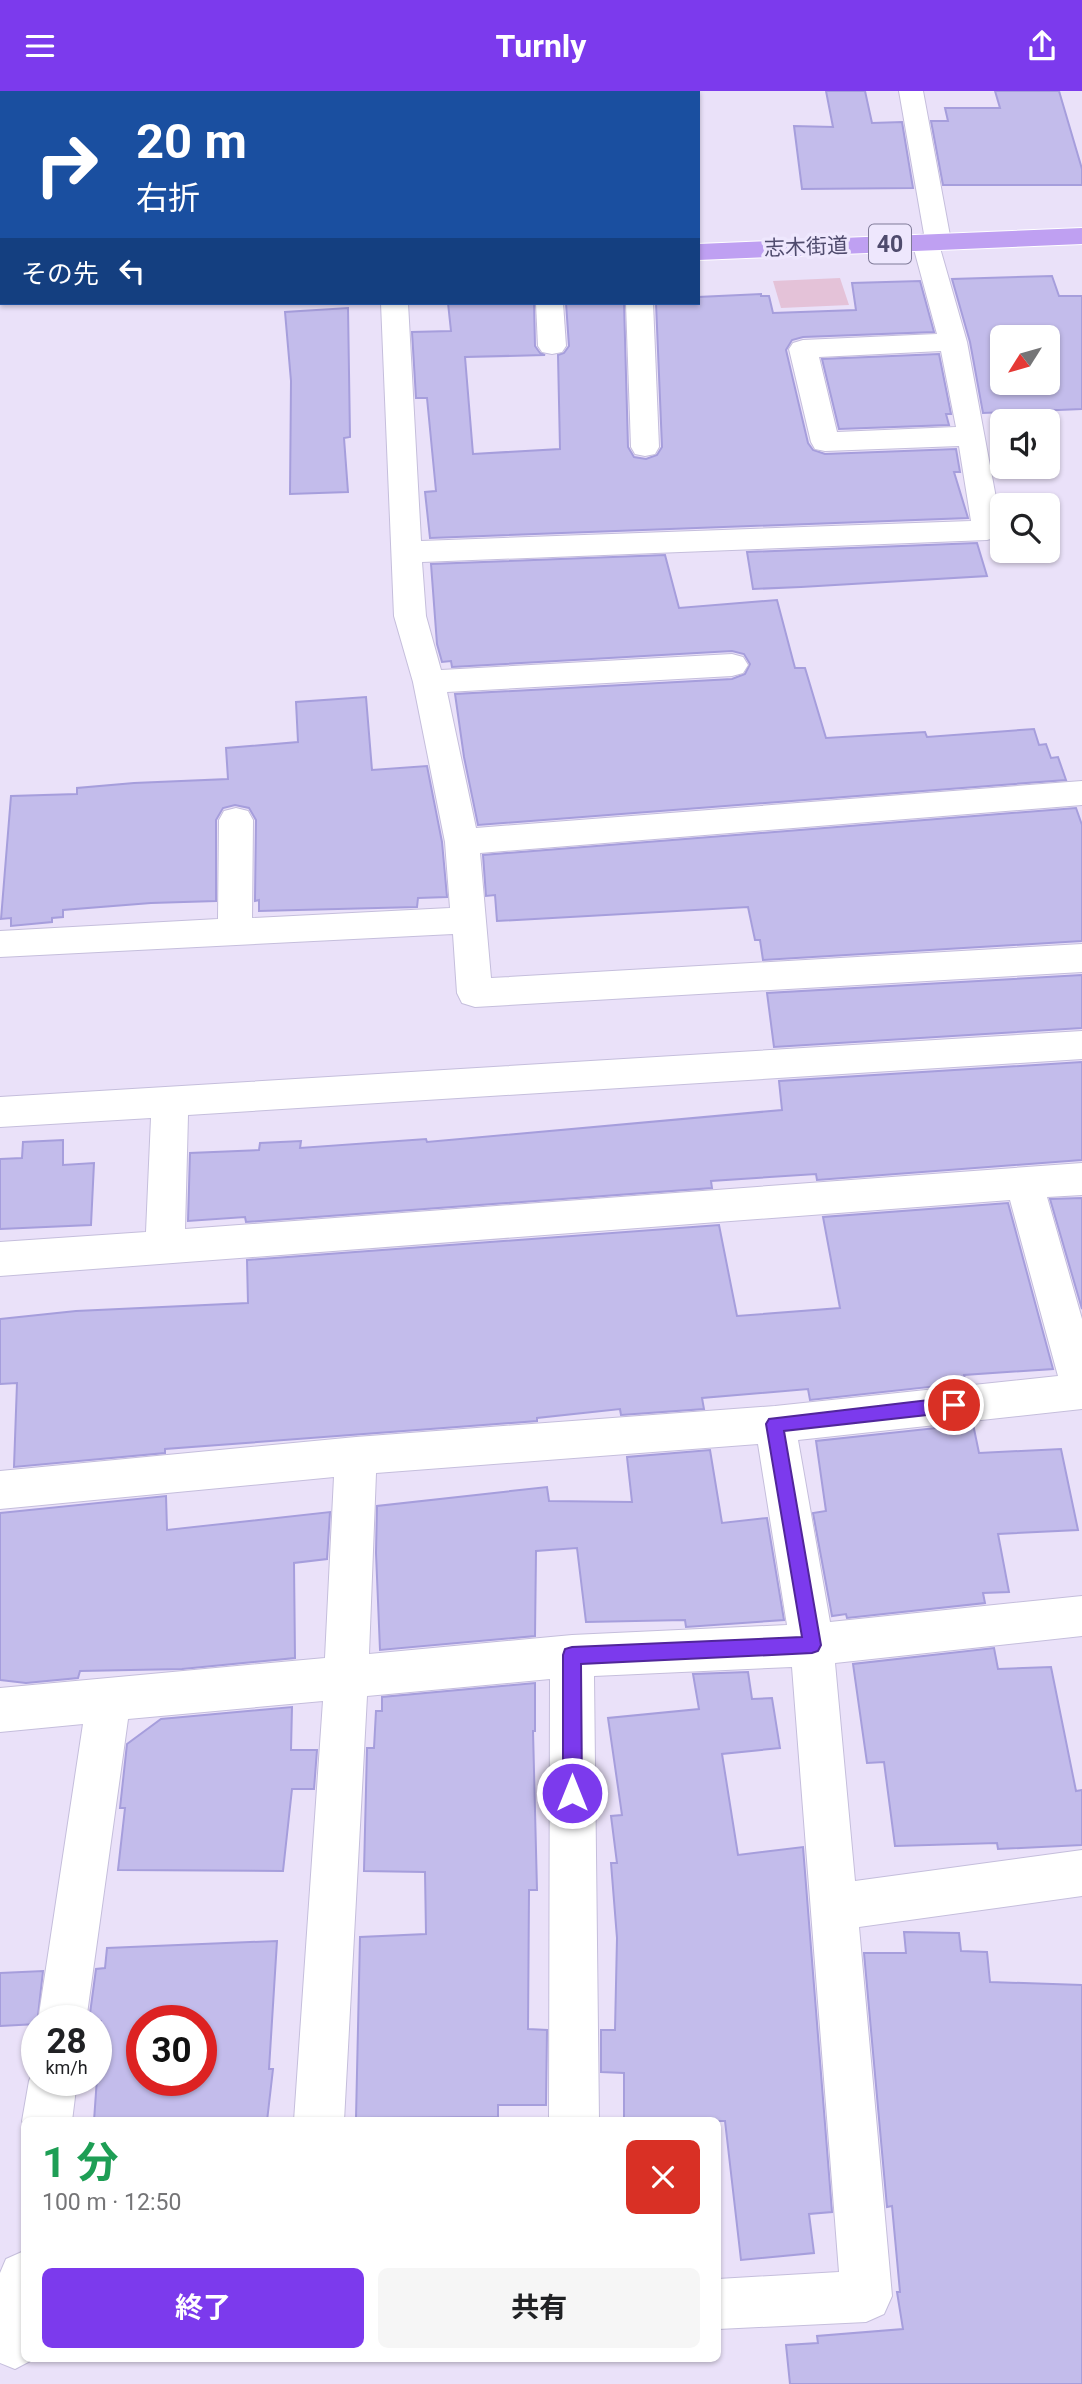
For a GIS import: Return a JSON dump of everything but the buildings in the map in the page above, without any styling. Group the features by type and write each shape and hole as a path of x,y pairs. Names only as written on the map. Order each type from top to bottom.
{"main road":[{"name":"志木街道","path":"700,252 1082,236"}],"street":[{"path":"409,552 987,530 972,436 932,242 911,91"},
{"path":"394,305 409,552 410,616 429,682 462,842 475,993 1082,957"},
{"path":"549,305 552,345"},
{"path":"639,305 645,447"},
{"path":"953,342 803,349 825,442 972,436"},
{"path":"429,682 732,665"},
{"path":"462,842 1082,793"},
{"path":"235,933 236,820"},
{"path":"0,944 468,920"},
{"path":"0,1112 1082,1045"},
{"path":"165,1247 170,1102"},
{"path":"0,1259 1082,1179"},
{"path":"0,1490 356,1455 775,1424 1082,1390 1024,1184"},
{"path":"721,2304 866,2296 812,1645 775,1424"},
{"path":"319,2117 346,1677 356,1455"},
{"path":"0,1710 109,1697 572,1655 812,1645 1082,1616"},
{"path":"572,1655 574,2117"},
{"path":"64,2005 109,1697"},
{"path":"834,1907 1082,1873"},
{"path":"48,2117 51,2096"},
{"path":"13,2343 21,2295"}],"shaded area":[{"path":"840,278 849,305 781,308 773,281"}],"route":[{"path":"572,1793 572,1655 812,1645 775,1424 954,1405"}]}
